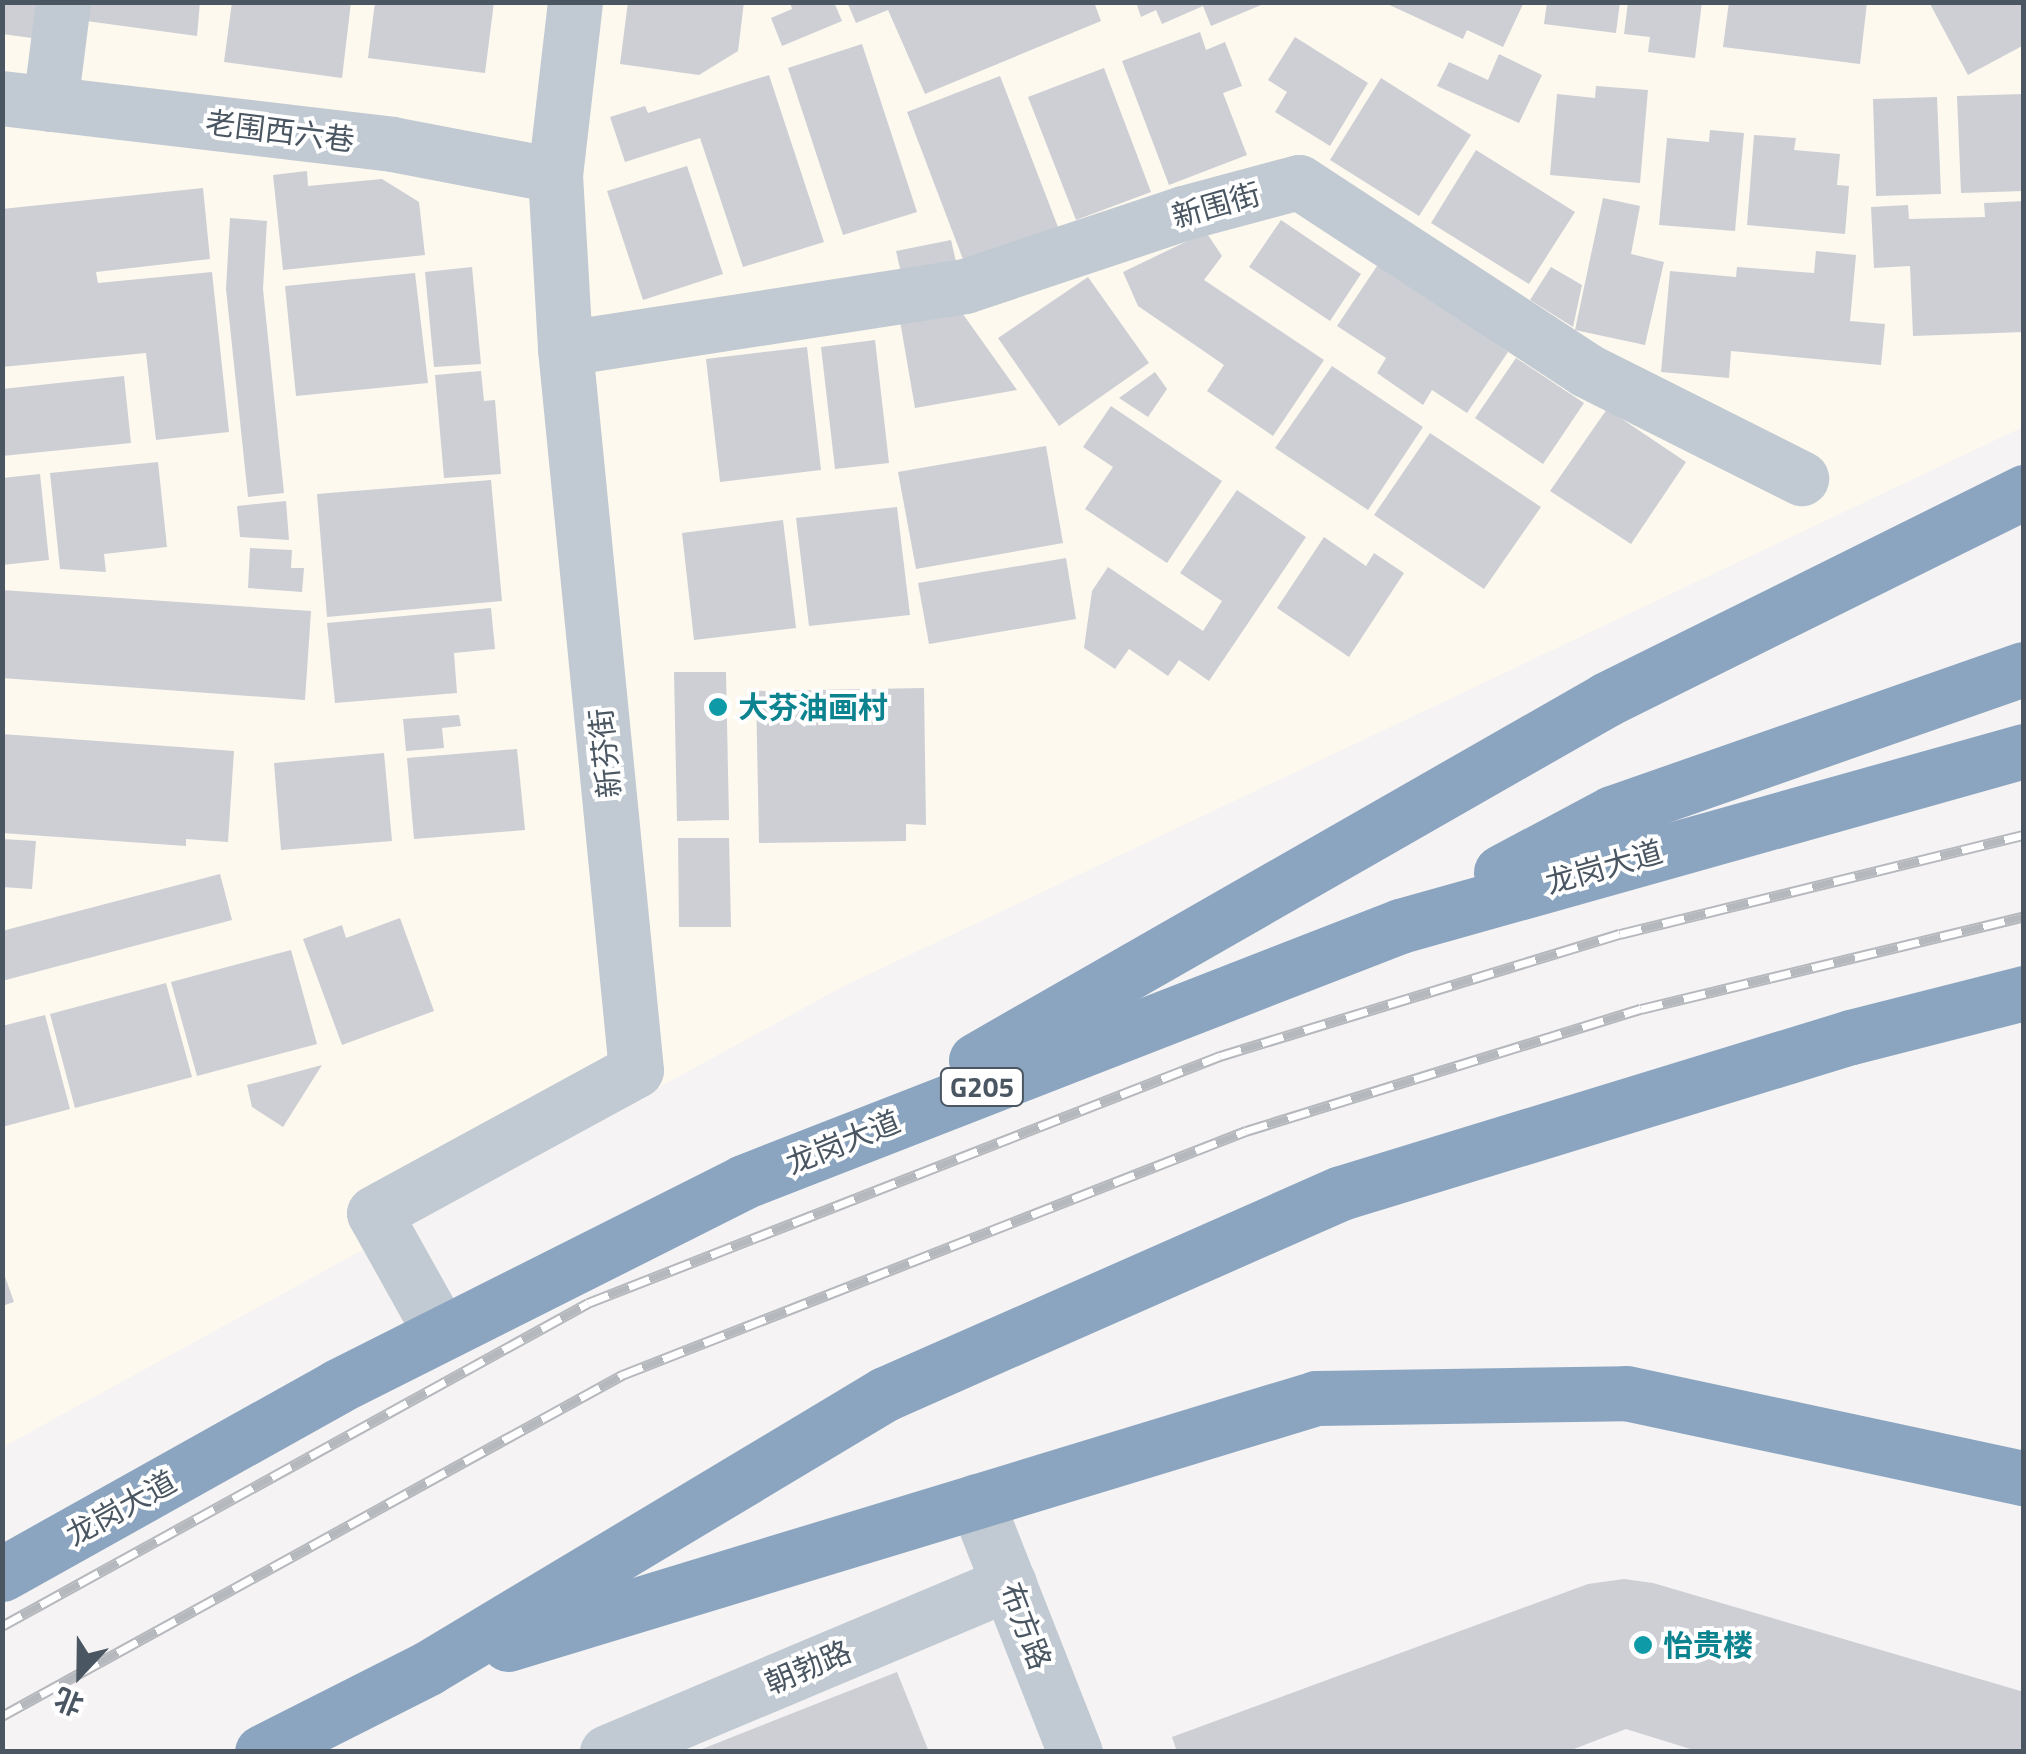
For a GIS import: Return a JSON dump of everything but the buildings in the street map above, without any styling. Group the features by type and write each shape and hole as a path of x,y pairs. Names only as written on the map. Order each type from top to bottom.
{"highway":[{"path":"808,1156 1606,698 2024,492"},
{"path":"1400,926 1612,813 2024,669"},
{"name":"龙岗大道","path":"2,1574 441,1333 743,1182 1400,926 2024,751"},
{"path":"262,1752 428,1668 885,1394 1341,1192 1851,1036 2024,992"},
{"path":"428,1668 1316,1398 1626,1392 2024,1478"}],"street":[{"path":"26,101 63,2"},
{"name":"新芬街","path":"441,1333 374,1213 636,1070 565,348 555,175 575,2"},
{"name":"老围西六巷","path":"26,101 392,144 555,175"},
{"name":"新围街","path":"565,348 964,286 1183,213 1299,182 1586,370 1801,478"},
{"name":"布方路","path":"976,1501 1075,1752"},
{"name":"朝勃路","path":"607,1752 1008,1583"}],"shaded area":[{"name":"大芬油画村","path":"3,3 2023,3 2023,427 842,987 3,1447"}],"railway":[{"path":"2,1626 588,1303 1220,1056 1620,934 2024,835"},
{"path":"2,1716 622,1375 1246,1131 1641,1009 2024,916"}],"place":[{"name":"大芬油画村","path":"718,707"},
{"name":"怡贵楼","path":"1643,1645"}]}
